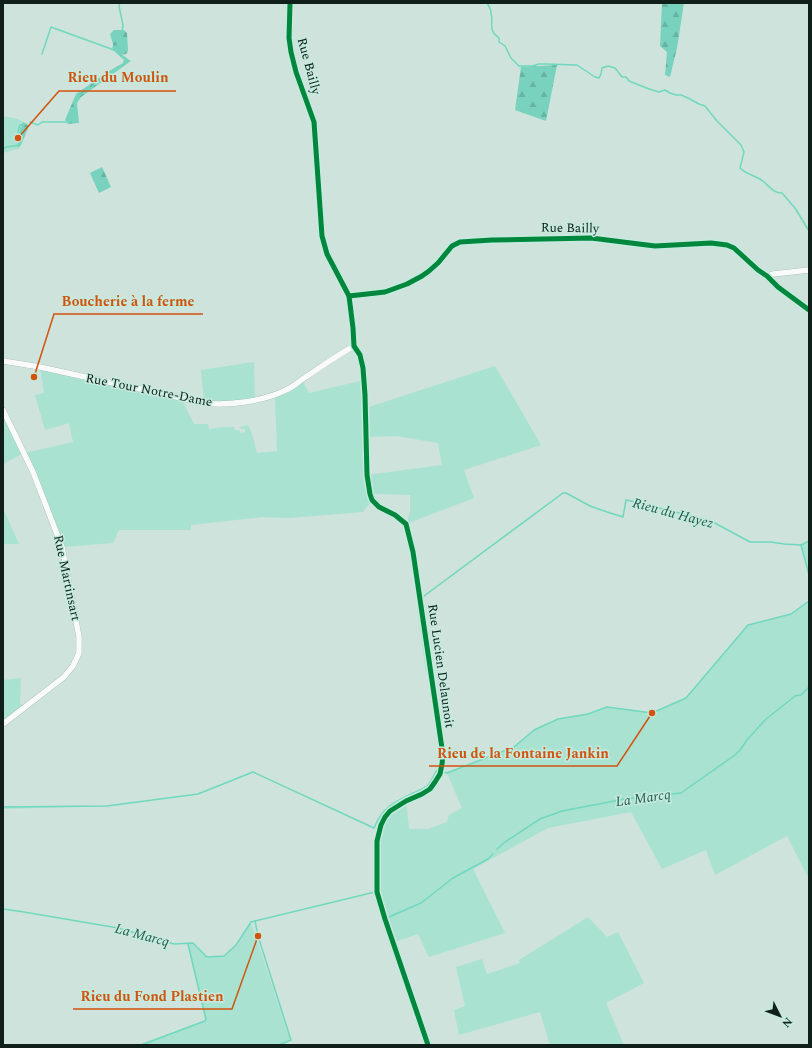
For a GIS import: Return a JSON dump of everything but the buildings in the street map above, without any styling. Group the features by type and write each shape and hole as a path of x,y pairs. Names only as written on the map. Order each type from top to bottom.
{"street":[{"name":"Rue Bailly","path":"290,3 289,38 291,52 296,72 314,122 320,220 323,241 327,254 348,296 354,333 354,346"},
{"name":"Rue Bailly","path":"348,296 385,292 413,282 434,267 453,245 460,242 592,238 655,246 711,244 727,245 734,248 778,287 809,310"},
{"path":"767,276 809,270"},
{"name":"Rue Tour Notre-Dame","path":"3,360 204,403 228,404 255,400 286,390 354,346"},
{"name":"Rue Lucien Delaunoit","path":"354,346 360,356 363,368 367,475 370,494 372,500 379,507 395,515 406,524 409,533 443,755 440,774 436,782 430,789 422,794 390,810 380,825 377,841 377,892 428,1045"},
{"name":"Rue Martinsart","path":"3,410 33,472 62,547 78,632 79,645 79,653 73,666 64,677 3,724"}],"green space":[{"path":"662,3 684,3 677,48 670,77 665,75 667,52 660,46"},
{"path":"114,30 124,30 127,33 128,51 126,54 121,55 131,61 81,97 77,103 79,123 68,124 65,120 76,94 123,63 124,60 113,50 110,34"},
{"path":"557,65 546,121 515,110 521,67"},
{"path":"3,116 18,119 23,122 20,128 18,149 3,153"},
{"path":"23,122 29,126 18,149 20,128"},
{"path":"102,167 111,187 99,193 90,173"},
{"path":"254,362 255,400 204,403 201,370"},
{"path":"495,366 541,445 464,470 474,498 406,524 410,512 410,495 374,494 381,503 391,510 390,511 374,498 363,512 289,518 263,517 191,525 191,530 119,530 113,543 62,547 24,453 3,464 3,410 25,453 73,442 69,423 45,430 35,395 44,393 40,367 181,398 194,424 208,424 209,429 234,427 235,430 239,430 241,433 245,432 245,429 241,429 240,427 248,425 257,453 277,451 275,397 302,380 309,393 364,380 367,389 368,388 369,407","holes":["396,436 438,443 442,465 367,475 366,437"]},
{"path":"3,508 19,544 3,544"},
{"path":"809,541 809,575 801,545"},
{"path":"809,601 809,879 787,836 715,875 706,850 662,869 631,812 548,828 473,869 505,933 429,957 418,934 394,942 377,892 378,834 390,811 406,801 409,829 428,829 447,822 449,815 462,808 447,773 513,747 534,730 558,719 588,714 607,707 652,713 686,698 748,625 791,614"},
{"path":"417,608 419,608 429,672 426,673"},
{"path":"21,678 20,704 27,706 3,724 3,680"},
{"path":"3,806 107,806 3,809"},
{"path":"588,917 607,937 618,932 644,983 606,1003 624,1045 550,1045 540,1012 459,1035 454,1010 465,1006 456,967 482,959 487,974 520,963 519,960"},
{"path":"251,922 290,1039 280,1045 139,1045 205,1020 187,943 193,943 207,957 224,956 236,945"}],"waterway":[{"path":"30,122 38,125 42,122 71,122 79,96 126,63 127,59 114,50 113,47 119,45 121,40 120,35 122,33 123,25 119,6 120,3"},
{"path":"487,3 491,11 493,32 499,38 499,42 505,46 511,58 519,66 532,66 539,64 577,65 599,78 602,68 608,66 615,68 622,77 626,77 629,81 659,92 665,90 676,95 681,95 705,106 717,121 741,145 744,152 740,168 763,181 775,192 782,193 795,208 809,231"},
{"path":"42,54 51,27 114,50"},
{"path":"3,149 6,147 20,145 21,142 18,132 20,125 26,124"},
{"name":"Rieu du Hayez","path":"424,596 563,493 566,493 590,506 623,517 626,500 711,521 750,542 771,542 801,545"},
{"path":"809,541 801,545 809,575"},
{"path":"443,772 447,773 514,747 534,730 558,719 588,714 607,707 652,713 686,698 748,625 791,614 809,601"},
{"name":"La Marcq","path":"497,849 540,819 562,811 625,799 681,793 735,755 765,720 795,696 801,695 809,687"},
{"path":"3,807 107,806 198,794 253,772 374,828 385,810 400,799 427,786 437,770"},
{"name":"La Marcq","path":"389,917 421,903 453,878 488,859 493,854"},
{"name":"La Marcq","path":"3,909 118,928 174,944 193,943 207,957 224,956 236,945 251,922 375,892"},
{"path":"255,921 258,936 291,1040 279,1045"},
{"path":"141,1045 205,1021 206,1019 188,944"}],"cycle path":[{"path":"290,3 289,38 291,52 296,72 314,122 322,236 327,254 349,296 354,346 360,355 363,368 367,475 370,494 372,500 379,507 395,515 406,524 413,552 443,755 440,774 430,789 390,811 381,825 377,841 377,892 428,1045"},
{"path":"349,296 385,292 407,284 429,271 438,263 452,246 460,242 591,238 655,246 711,243 727,245 734,248 778,287 809,310"}],"place":[{"name":"Rieu du Moulin","path":"18,138"},
{"name":"Boucherie à la ferme","path":"34,377"},
{"name":"Rieu de la Fontaine Jankin","path":"652,713"},
{"name":"Rieu du Fond Plastien","path":"258,936"}]}
